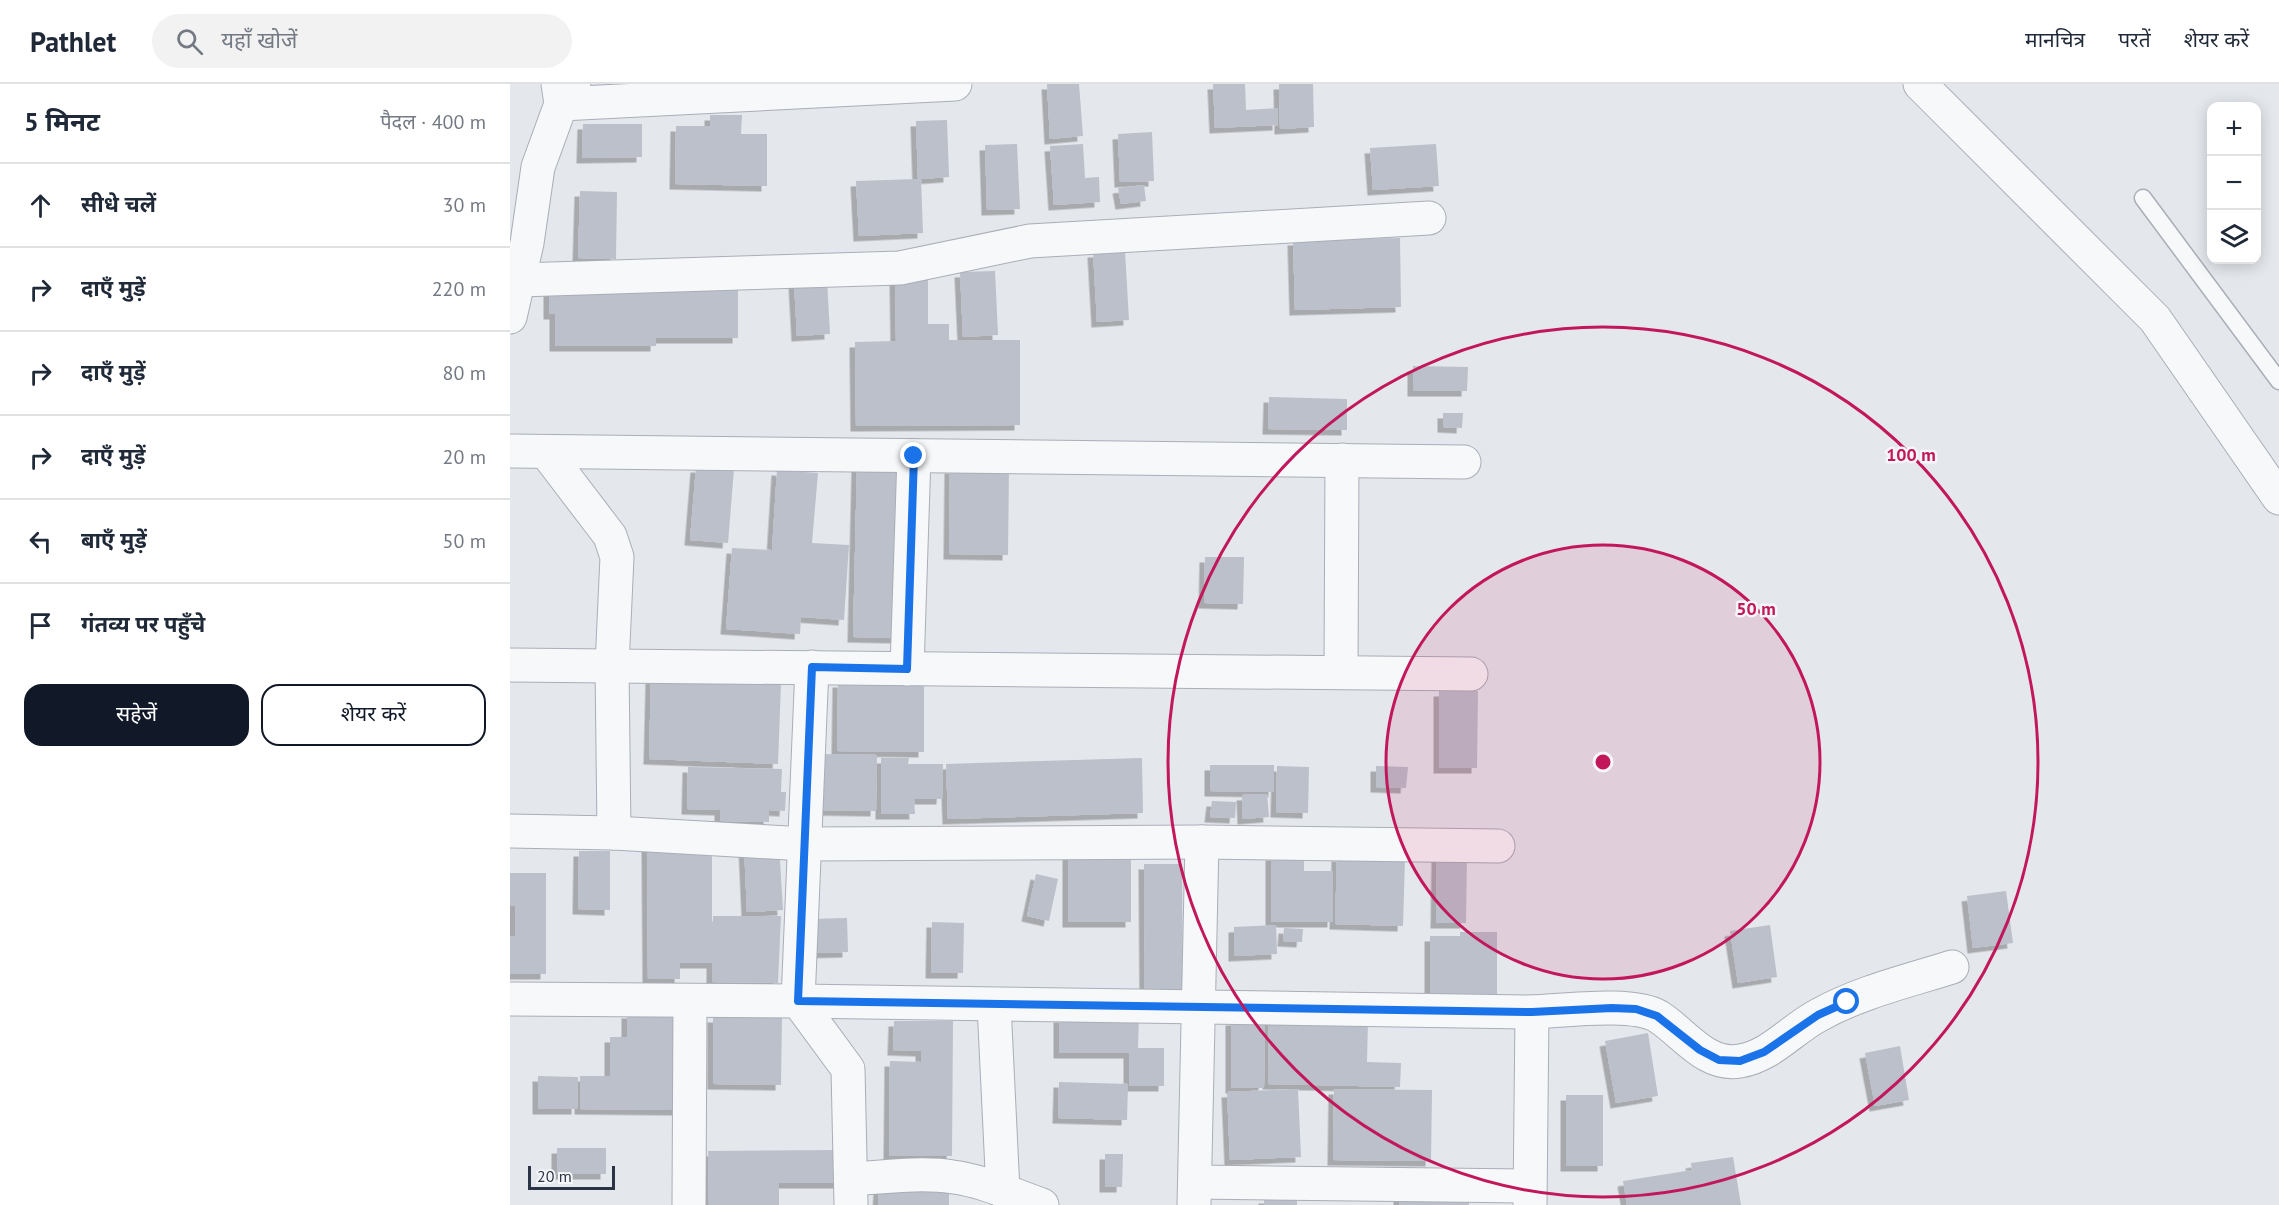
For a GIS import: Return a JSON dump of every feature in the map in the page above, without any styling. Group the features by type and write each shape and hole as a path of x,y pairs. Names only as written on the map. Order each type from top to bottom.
{"street":[{"path":"510,318 527,243 524,166 566,91 955,84"},
{"path":"1920,84 2155,319 2279,498"},
{"path":"519,280 900,268 1030,241 1429,218"},
{"path":"510,451 1464,462"},
{"path":"546,452 602,524 615,545 617,572 612,666 614,833"},
{"path":"907,669 914,456"},
{"path":"1341,672 1342,460"},
{"path":"510,665 1471,674"},
{"path":"812,667 798,1001 848,1069 851,1192 934,1175 954,1177 1042,1205"},
{"path":"510,831 614,833 805,844 1202,842 1498,846"},
{"path":"1202,842 1195,1193 1529,1195 1532,1012"},
{"path":"510,999 1532,1012 1636,1009 1657,1016 1700,1050 1719,1060 1740,1061 1764,1052 1818,1015 1884,988 1952,966"},
{"path":"689,1205 690,1002"},
{"path":"994,1005 1003,1191"}],"lane":[{"path":"2143,198 2279,381"}],"building":[{"path":"1047,84 1079,84 1083,136 1050,139"},
{"path":"1213,84 1245,84 1246,110 1278,108 1278,125 1215,128"},
{"path":"1279,84 1313,84 1314,127 1280,129"},
{"path":"710,115 742,115 741,134 767,134 767,186 675,184 676,126 710,126"},
{"path":"947,120 949,177 921,179 923,233 859,236 856,181 918,179 916,121"},
{"path":"583,124 642,124 642,157 582,158"},
{"path":"1152,132 1154,181 1120,182 1118,134"},
{"path":"1017,144 1020,209 987,210 985,145"},
{"path":"1083,144 1085,178 1099,177 1100,202 1054,205 1050,146"},
{"path":"1436,144 1439,186 1373,190 1370,148"},
{"path":"1144,185 1146,201 1121,204 1118,188"},
{"path":"580,191 617,192 616,259 578,258"},
{"path":"1400,238 1401,307 1295,310 1293,240"},
{"path":"1125,251 1129,320 1097,322 1093,252"},
{"path":"995,271 998,335 963,337 960,272"},
{"path":"895,276 928,276 928,324 949,324 949,340 1020,340 1020,425 856,426 855,342 896,341"},
{"path":"827,280 830,334 797,336 794,282"},
{"path":"738,287 738,338 656,338 656,346 555,346 555,314 549,314 549,288"},
{"path":"1413,366 1468,367 1467,391 1413,391"},
{"path":"1269,397 1347,399 1347,430 1268,429"},
{"path":"1443,413 1463,413 1462,428 1443,427"},
{"path":"857,465 905,467 900,638 853,637"},
{"path":"696,467 734,469 728,543 690,540"},
{"path":"950,468 1009,468 1008,555 949,554"},
{"path":"777,470 818,473 812,543 849,545 844,620 801,617 800,634 726,629 732,548 772,550"},
{"path":"1205,557 1244,557 1243,604 1204,603"},
{"path":"651,678 781,683 778,764 649,759"},
{"path":"838,682 924,682 924,752 837,751"},
{"path":"1439,691 1478,691 1477,768 1439,768"},
{"path":"820,754 877,755 876,811 819,810"},
{"path":"881,758 909,758 908,764 943,764 942,799 914,799 915,814 881,814"},
{"path":"1142,758 1143,813 948,819 946,764"},
{"path":"1210,765 1274,765 1274,792 1210,791"},
{"path":"1277,766 1309,767 1308,813 1276,812"},
{"path":"1376,766 1408,767 1406,788 1376,787"},
{"path":"688,767 782,769 781,792 786,792 785,811 769,810 769,822 720,821 720,810 687,809"},
{"path":"1267,794 1269,817 1243,819 1242,795"},
{"path":"1212,801 1236,802 1235,818 1210,817"},
{"path":"647,843 712,843 712,943 713,916 781,916 778,983 712,982 712,963 680,963 680,979 648,979"},
{"path":"779,845 783,910 747,912 744,846"},
{"path":"579,851 610,851 610,910 578,909"},
{"path":"1068,853 1131,854 1131,922 1068,922"},
{"path":"1437,854 1467,854 1466,923 1436,923"},
{"path":"1271,855 1304,855 1304,871 1333,871 1333,922 1271,922"},
{"path":"1337,856 1405,858 1403,926 1335,924"},
{"path":"1144,864 1182,864 1183,1001 1145,1001"},
{"path":"510,873 546,873 546,974 510,974 510,936 515,936 515,906 510,906"},
{"path":"1036,874 1058,879 1049,921 1027,916"},
{"path":"2006,891 2013,943 1973,948 1967,896"},
{"path":"847,918 848,952 812,953 810,919"},
{"path":"932,922 964,923 963,973 931,973"},
{"path":"1276,925 1277,954 1234,956 1234,927"},
{"path":"1770,925 1777,977 1738,983 1730,931"},
{"path":"1284,928 1303,929 1302,942 1283,941"},
{"path":"1460,932 1497,932 1497,1002 1430,1002 1430,936 1460,936"},
{"path":"627,1013 680,1013 679,1110 580,1109 580,1076 610,1076 610,1037 627,1037"},
{"path":"713,1017 782,1018 781,1085 713,1084"},
{"path":"1059,1017 1139,1018 1138,1048 1164,1048 1164,1086 1129,1086 1129,1053 1059,1053"},
{"path":"1269,1019 1368,1021 1367,1062 1401,1063 1400,1087 1268,1084"},
{"path":"1231,1020 1265,1020 1264,1088 1231,1088"},
{"path":"894,1021 953,1021 952,1156 889,1156 890,1061 921,1062 921,1051 893,1050"},
{"path":"1648,1033 1658,1096 1616,1103 1605,1041"},
{"path":"1900,1046 1909,1100 1875,1106 1865,1053"},
{"path":"538,1076 578,1077 577,1109 538,1109"},
{"path":"1059,1082 1128,1084 1127,1120 1058,1118"},
{"path":"1298,1089 1301,1157 1230,1160 1227,1092"},
{"path":"1334,1089 1432,1090 1431,1161 1333,1160"},
{"path":"1566,1095 1603,1095 1603,1166 1566,1166"},
{"path":"557,1148 606,1148 606,1174 557,1174"},
{"path":"845,1150 845,1183 779,1183 779,1205 709,1205 708,1151"},
{"path":"1105,1154 1123,1154 1122,1187 1105,1187"},
{"path":"1733,1157 1741,1205 1627,1205 1623,1181 1692,1170 1691,1163"},
{"path":"879,1187 949,1188 949,1205 878,1205"},
{"path":"1399,1194 1469,1194 1469,1205 1399,1205"},
{"path":"1264,1198 1297,1199 1297,1205 1264,1205"}],"route":[{"path":"914,456 907,669 812,667 798,1001 1532,1012 1636,1009 1657,1016 1700,1050 1719,1060 1740,1061 1764,1052 1818,1015 1847,1002"}]}
